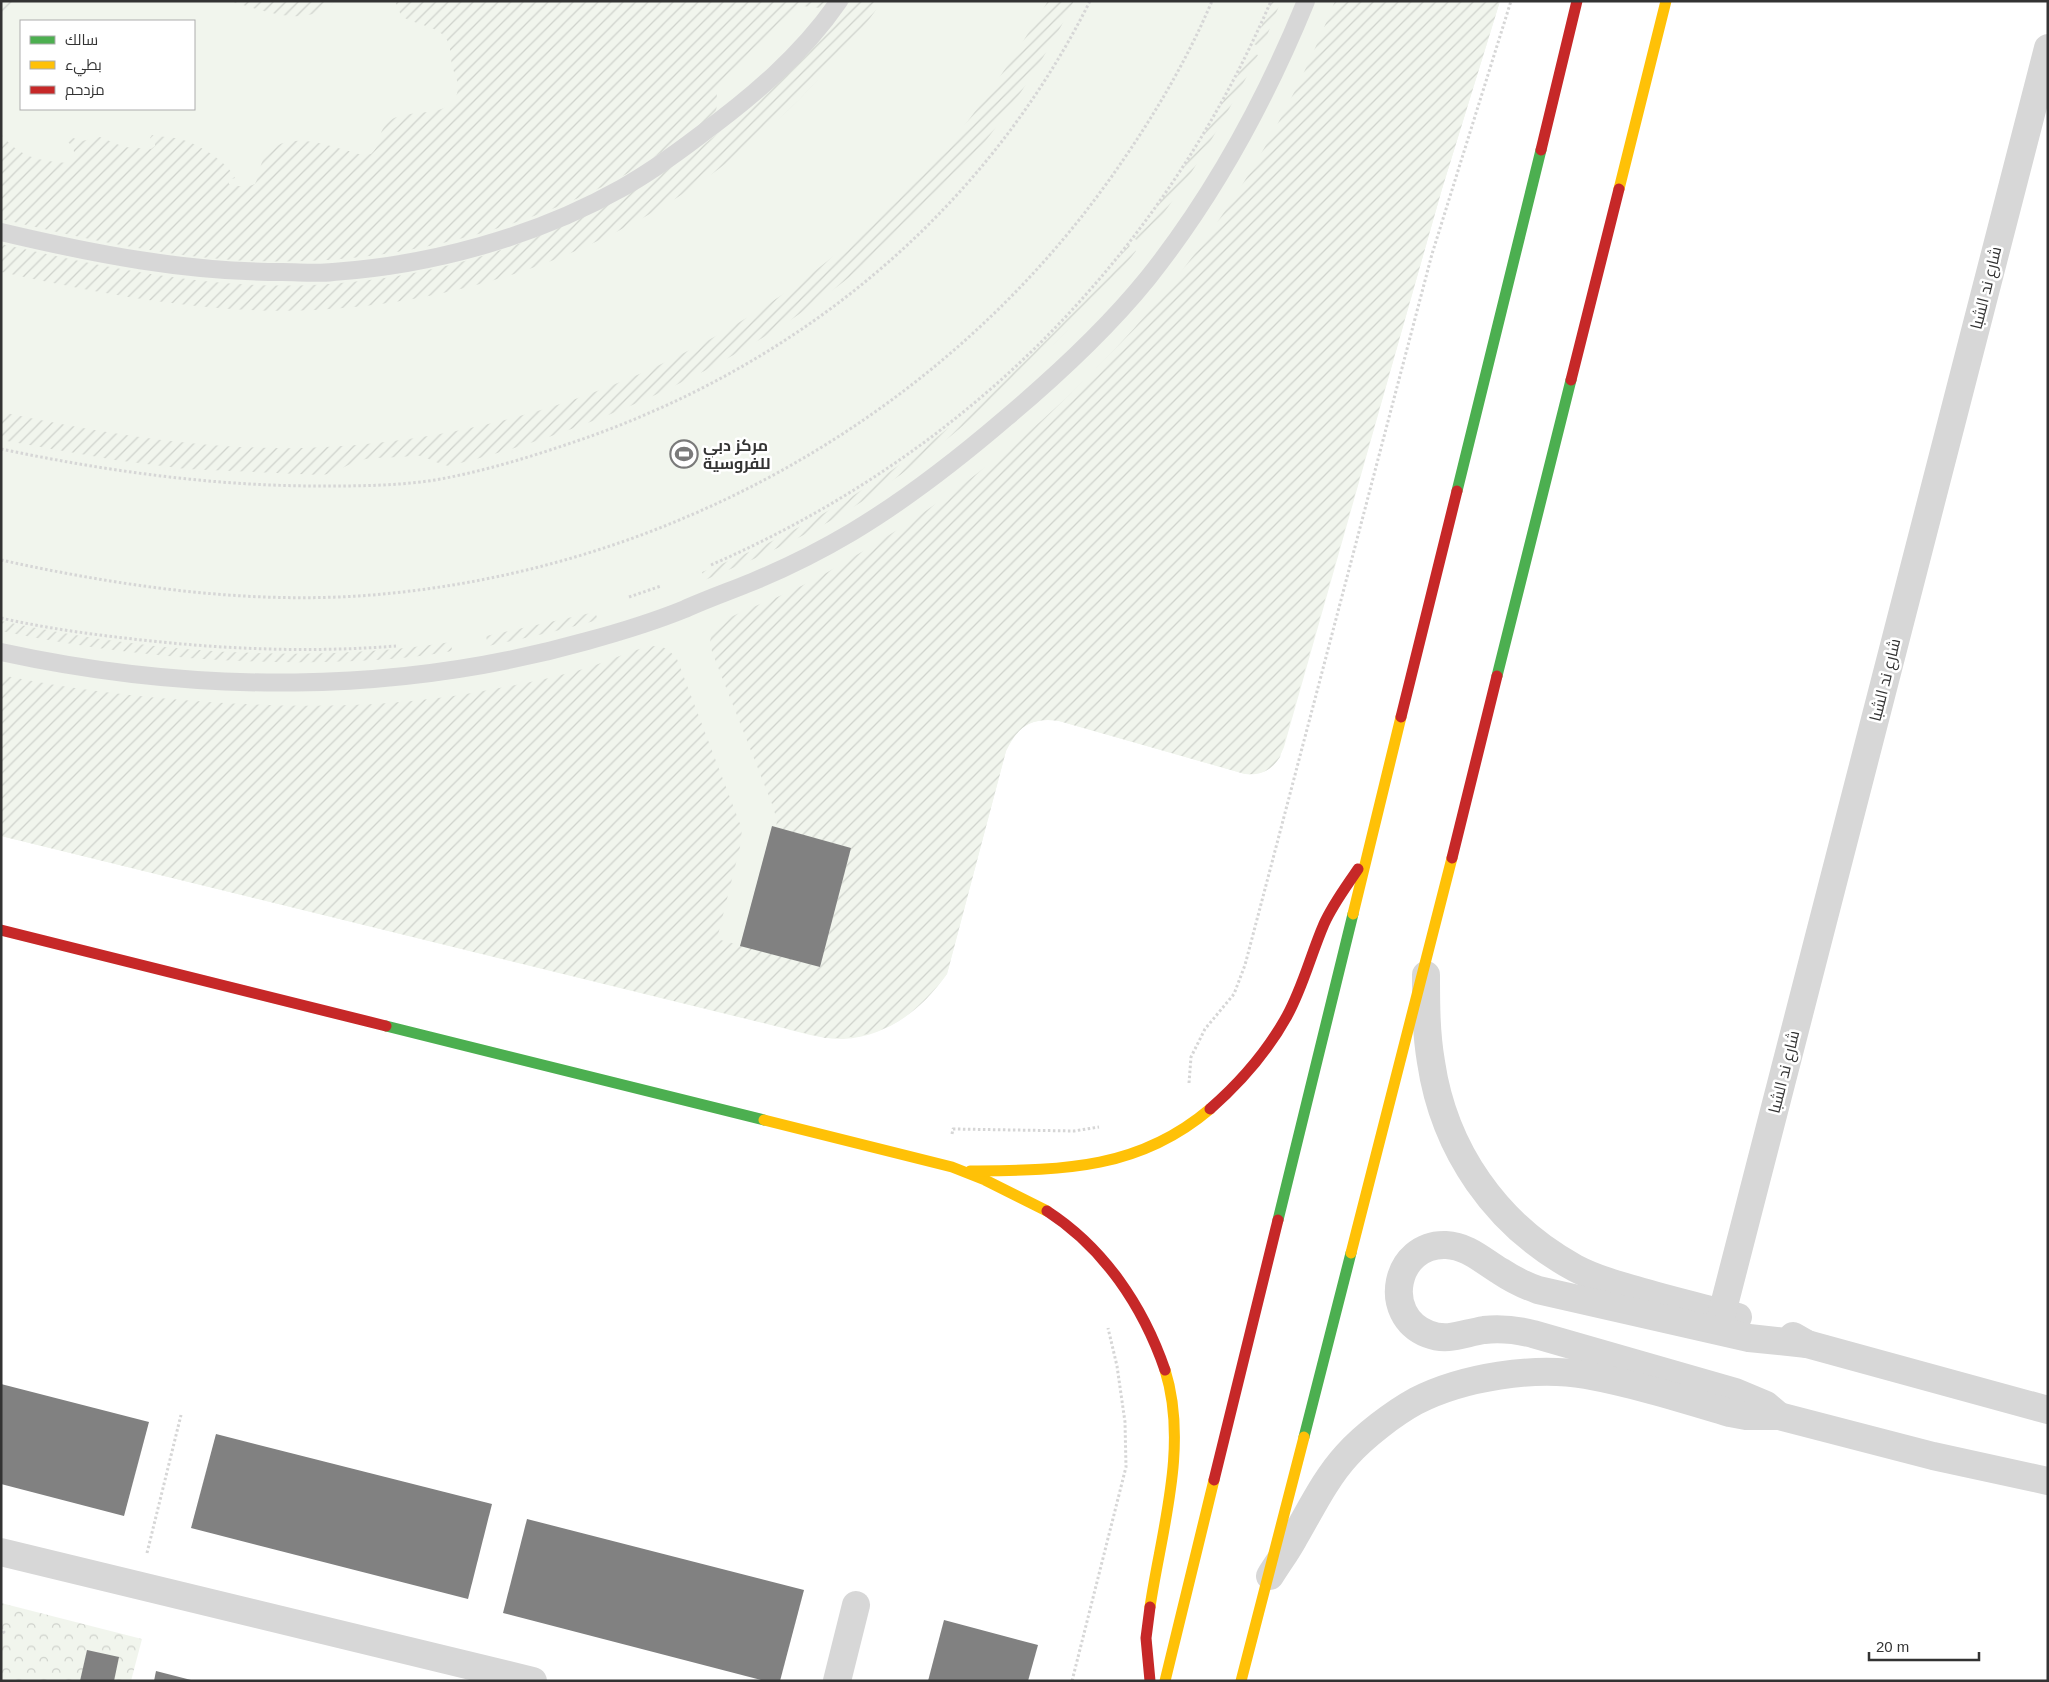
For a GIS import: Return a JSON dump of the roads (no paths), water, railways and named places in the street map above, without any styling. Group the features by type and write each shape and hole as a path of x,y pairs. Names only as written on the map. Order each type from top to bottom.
{"main road":[{"path":"1165,1681 1577,1"},
{"path":"1241,1681 1426,960 1666,1"},
{"path":"966,1171 1053,1169 1095,1165 1155,1144 1209,1110 1233,1090 1254,1067 1272,1042 1288,1015 1331,911 1368,856"},
{"path":"1,930 942,1164 966,1171 1044,1209 1072,1229 1097,1252 1122,1283 1142,1317 1158,1353 1170,1391 1175,1435 1168,1510 1147,1632 1146,1660 1150,1681"}],"street":[{"name":"شارع ند الشبا","path":"1722,1313 2048,48"},
{"path":"1426,960 1428,1038 1431,1062 1442,1110 1455,1144 1475,1179 1496,1206 1522,1233 1576,1269 1609,1282 1767,1324 1808,1344"},
{"path":"1779,1416 1766,1405 1735,1392 1533,1334 1515,1330 1484,1330 1457,1337 1446,1338 1431,1335 1412,1324 1404,1314 1399,1302 1398,1289 1401,1276 1406,1265 1424,1250 1445,1245 1456,1246 1481,1257 1506,1275 1538,1290 1749,1338 1808,1344 2048,1410"},
{"path":"1266,1581 1293,1540 1326,1482 1348,1454 1379,1426 1416,1401 1458,1385 1510,1374 1585,1375 1623,1383 1738,1414 1760,1417 1779,1416 1933,1456 2048,1481"},
{"path":"1,1552 533,1681"},
{"path":"837,1681 856,1605"}],"lane":[{"path":"1,232 109,256 179,266 255,272 331,272 392,266 494,242 573,212 620,189 664,162 757,91 790,60 839,1"},
{"path":"1,652 52,663 135,676 219,682 303,683 385,678 467,668 539,654 627,629 709,600 805,558 851,533 901,501 949,466 1049,382 1099,333 1159,263 1225,167 1284,53 1306,1"}],"place":[{"name":"مركز دبي للفروسية","path":"684,454"}]}
